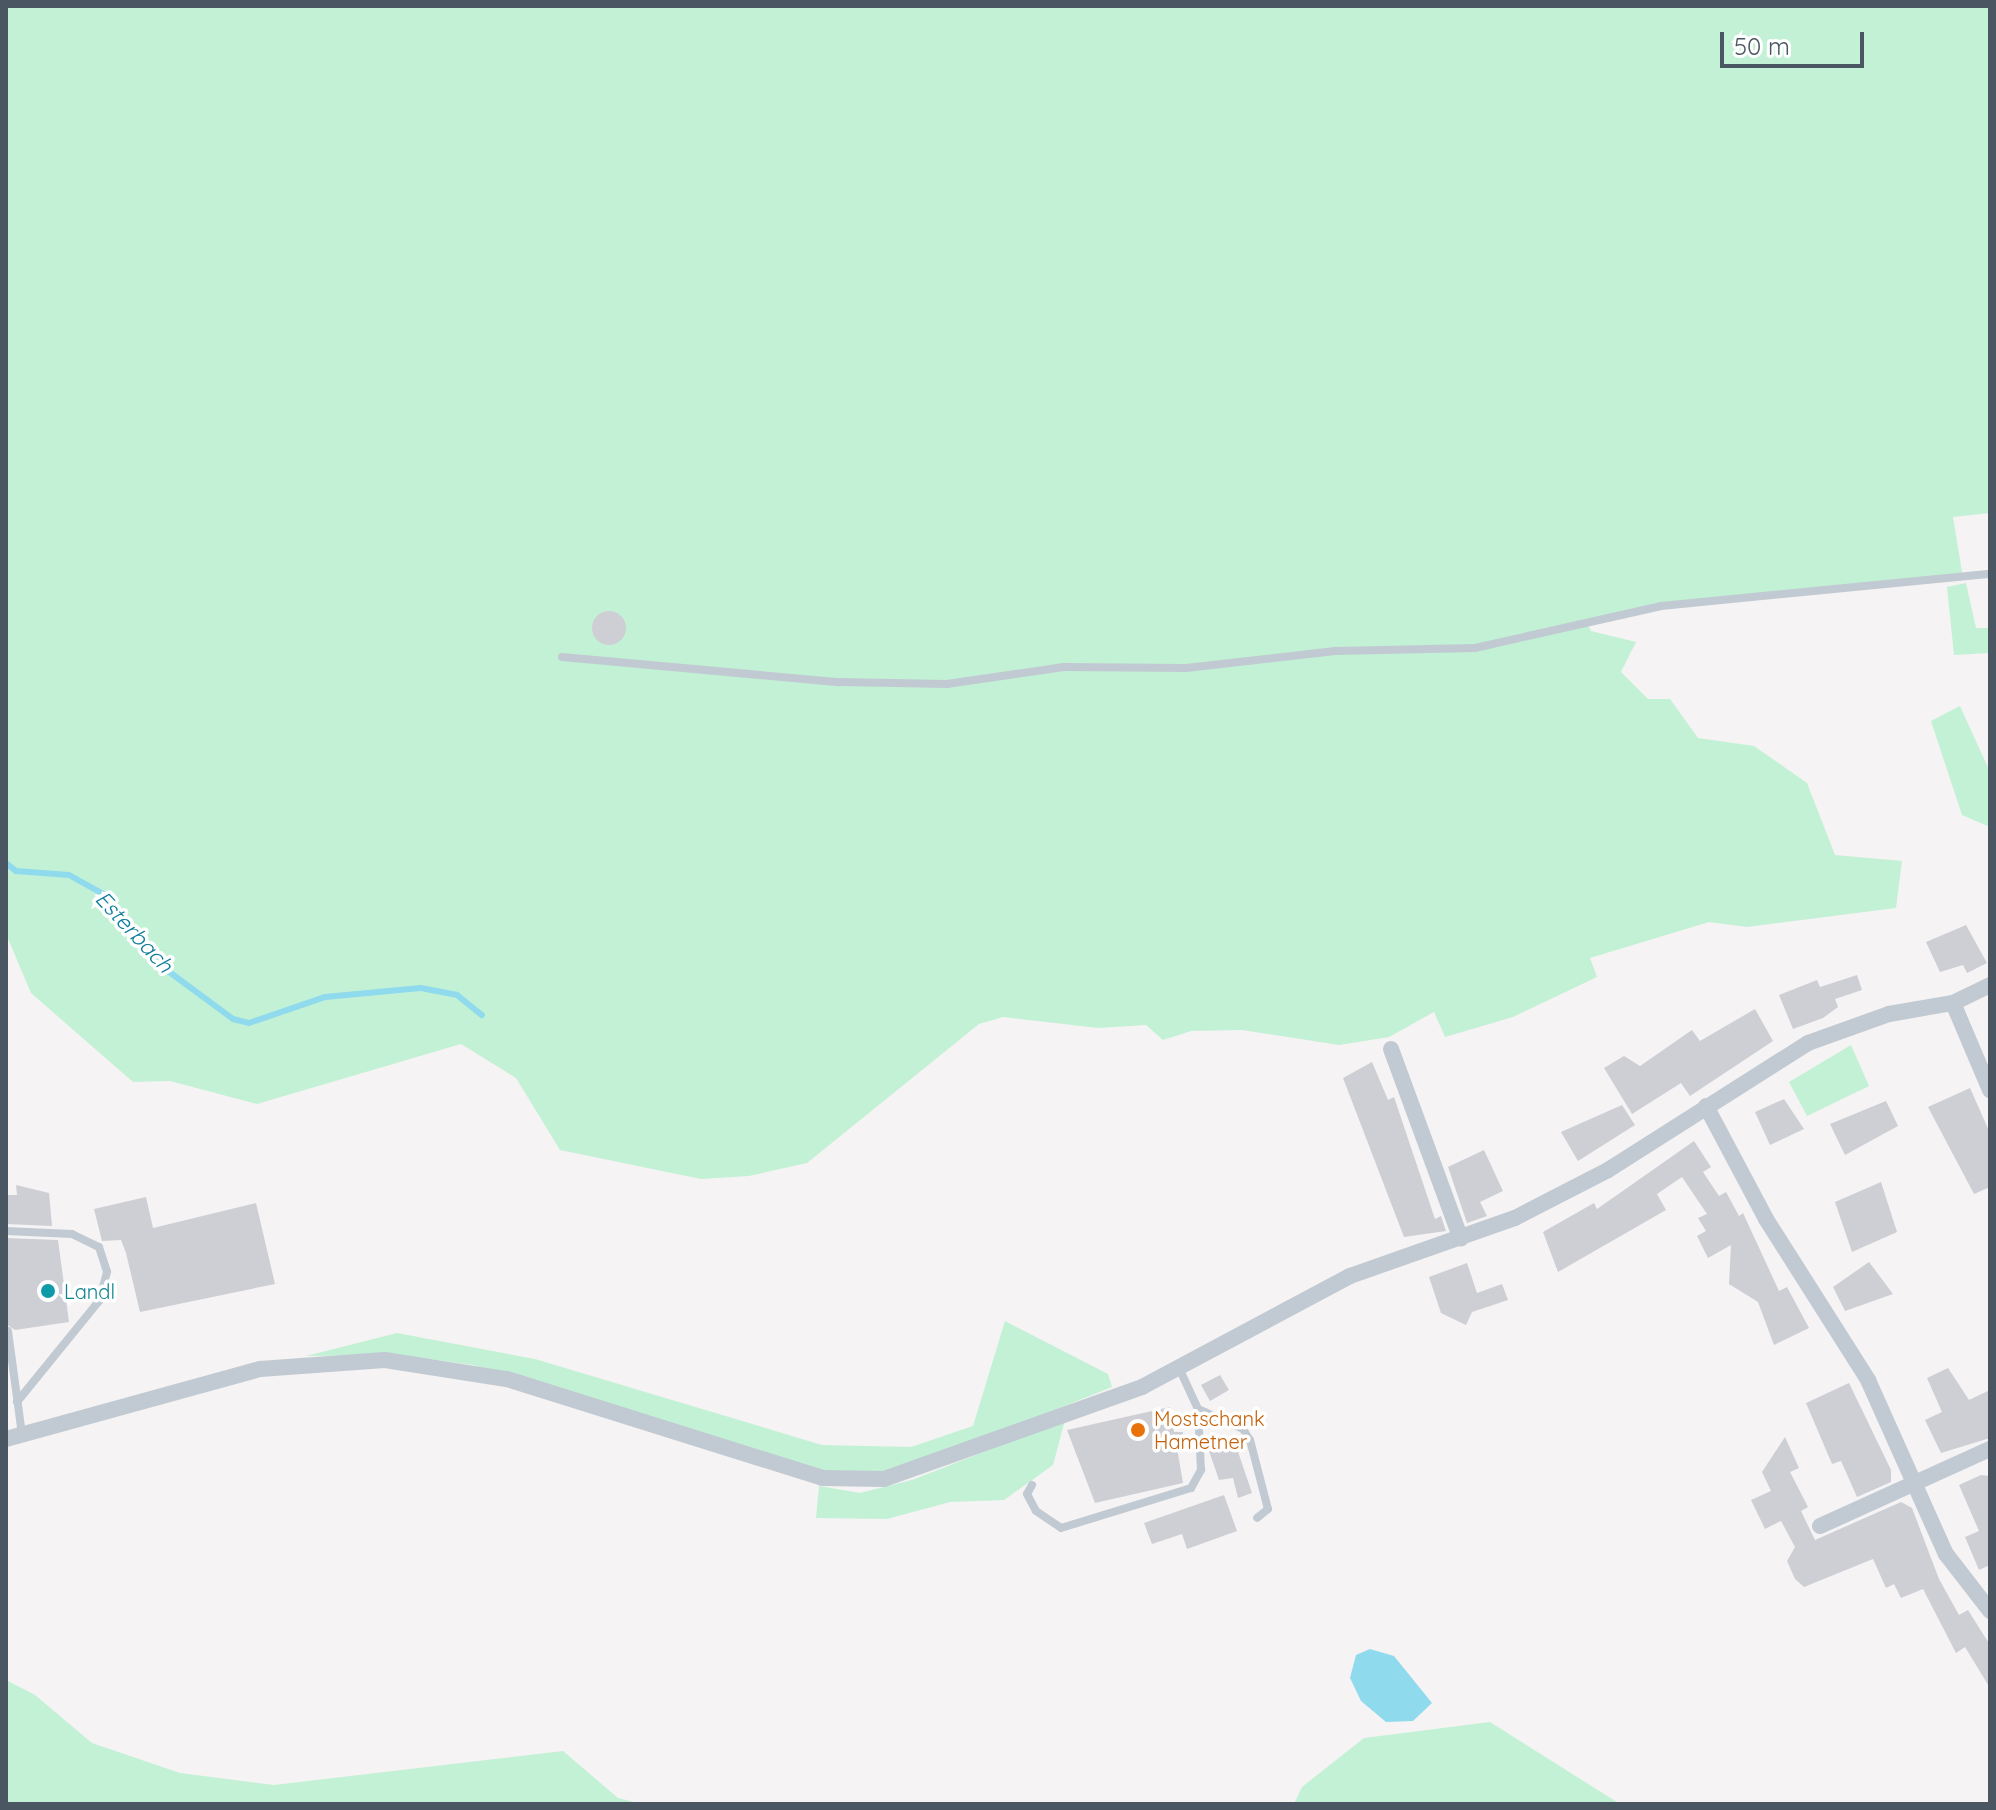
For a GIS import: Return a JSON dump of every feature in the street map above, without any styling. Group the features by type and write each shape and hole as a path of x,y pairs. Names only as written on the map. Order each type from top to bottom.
{"street":[{"path":"14,1437 260,1369 385,1360 507,1379 790,1469 849,1482 936,1465 1180,1370 1350,1276 1461,1239 1564,1194 1808,1043 1889,1014 1953,1003 1990,985"},
{"path":"1953,1003 1990,1090"},
{"path":"1391,1049 1461,1239"},
{"path":"1706,1106 1766,1219 1868,1380 1946,1554 1990,1611"},
{"path":"1820,1526 1990,1449"}],"lane":[{"path":"562,657 839,682 947,684 1064,667 1164,669 1335,651 1475,648 1661,606 1990,574"},
{"path":"6,1231 72,1234 99,1247 107,1272 99,1301 17,1402"},
{"path":"8,1331 17,1402 14,1437"},
{"path":"1032,1485 1027,1494 1036,1511 1061,1528 1191,1488 1201,1470 1198,1409 1180,1370"},
{"path":"1198,1409 1243,1429 1250,1440 1268,1509 1257,1518"}],"green space":[{"path":"6,6 1990,6 1990,513 1953,517 1963,578 1677,604 1586,620 1591,631 1636,642 1621,672 1648,699 1670,699 1698,738 1754,746 1807,783 1835,855 1902,861 1896,908 1747,927 1709,922 1590,958 1597,977 1513,1017 1445,1037 1434,1012 1389,1037 1339,1045 1242,1030 1191,1031 1163,1040 1146,1025 1098,1028 1003,1017 979,1024 807,1163 749,1176 701,1179 560,1150 516,1078 461,1044 257,1104 170,1081 133,1082 31,993 6,934"},
{"path":"1966,583 1976,628 1990,628 1990,653 1954,655 1947,587"},
{"path":"1960,706 1990,772 1990,827 1962,815 1931,721"},
{"path":"1851,1045 1869,1086 1807,1116 1789,1082"},
{"path":"1005,1321 1108,1374 1112,1387 912,1467 854,1476 808,1468 473,1365 400,1355 306,1356 397,1333 535,1359 822,1445 911,1447 973,1426"},
{"path":"1065,1420 1053,1465 1004,1500 950,1502 887,1519 816,1518 819,1486 860,1493 912,1480"},
{"path":"6,1680 35,1695 92,1743 180,1773 274,1785 563,1751 618,1798 642,1804 6,1804"},
{"path":"1490,1722 1620,1804 1294,1804 1302,1787 1364,1738"}],"water":[{"path":"1370,1649 1394,1656 1432,1703 1413,1721 1386,1722 1361,1701 1350,1678 1356,1655"}],"building":[{"path":"609,611 621,616 626,628 621,640 609,645 597,640 592,628 597,616"},
{"path":"1966,925 1987,963 1967,973 1963,965 1940,972 1926,942"},
{"path":"1857,975 1862,990 1835,999 1838,1007 1823,1018 1793,1029 1779,995 1817,980 1820,987"},
{"path":"1755,1009 1773,1041 1690,1096 1681,1083 1632,1114 1604,1068 1624,1056 1640,1066 1692,1030 1700,1041"},
{"path":"1372,1062 1388,1100 1394,1097 1435,1219 1441,1216 1446,1231 1404,1237 1343,1078"},
{"path":"1970,1088 1990,1133 1990,1187 1974,1194 1928,1107"},
{"path":"1784,1099 1804,1129 1770,1145 1755,1112"},
{"path":"1886,1101 1898,1126 1845,1155 1830,1124"},
{"path":"1622,1105 1635,1125 1578,1161 1561,1132"},
{"path":"1694,1141 1711,1167 1703,1172 1719,1196 1726,1192 1739,1216 1743,1213 1779,1291 1787,1287 1809,1328 1774,1345 1758,1302 1729,1284 1731,1245 1708,1258 1697,1236 1706,1231 1698,1218 1707,1214 1682,1177 1657,1194 1666,1210 1558,1272 1543,1232 1594,1203 1597,1209"},
{"path":"1484,1150 1503,1191 1480,1202 1487,1216 1467,1223 1448,1167"},
{"path":"1881,1182 1897,1232 1852,1252 1835,1202"},
{"path":"16,1185 49,1193 52,1226 6,1224 6,1195 17,1195"},
{"path":"146,1197 153,1228 256,1203 275,1284 140,1312 121,1240 102,1241 94,1209"},
{"name":"Landl","path":"6,1238 58,1240 69,1322 15,1330 6,1324"},
{"path":"1869,1262 1893,1294 1845,1311 1833,1287"},
{"path":"1467,1263 1477,1293 1502,1284 1508,1300 1472,1312 1466,1325 1441,1313 1429,1277"},
{"path":"1948,1368 1969,1400 1990,1390 1990,1438 1941,1453 1925,1420 1942,1412 1927,1378"},
{"path":"1220,1375 1229,1390 1210,1401 1201,1385"},
{"path":"1849,1383 1891,1470 1891,1482 1857,1497 1841,1461 1832,1464 1806,1403"},
{"path":"1170,1407 1174,1432 1183,1432 1182,1449 1177,1448 1183,1483 1095,1503 1067,1430"},
{"path":"1233,1437 1252,1493 1238,1498 1233,1478 1219,1480 1207,1445"},
{"path":"1785,1437 1799,1468 1790,1472 1808,1507 1801,1511 1815,1540 1901,1502 1912,1508 1939,1579 1959,1615 1968,1610 1990,1645 1990,1688 1965,1647 1956,1653 1923,1589 1901,1598 1894,1584 1886,1588 1873,1559 1804,1587 1795,1579 1787,1561 1795,1547 1781,1521 1765,1529 1751,1500 1771,1491 1762,1472"},
{"path":"1981,1475 1990,1476 1990,1565 1979,1570 1965,1537 1979,1531 1959,1485"},
{"path":"1224,1495 1237,1531 1187,1549 1182,1534 1152,1544 1144,1523"}],"waterway":[{"name":"Esterbach","path":"6,863 16,871 69,875 105,895 168,971 233,1019 249,1023 325,997 421,988 457,995 482,1015"}],"place":[{"name":"Landl","path":"48,1291"},
{"name":"Mostschank Hametner","path":"1138,1430"}]}
